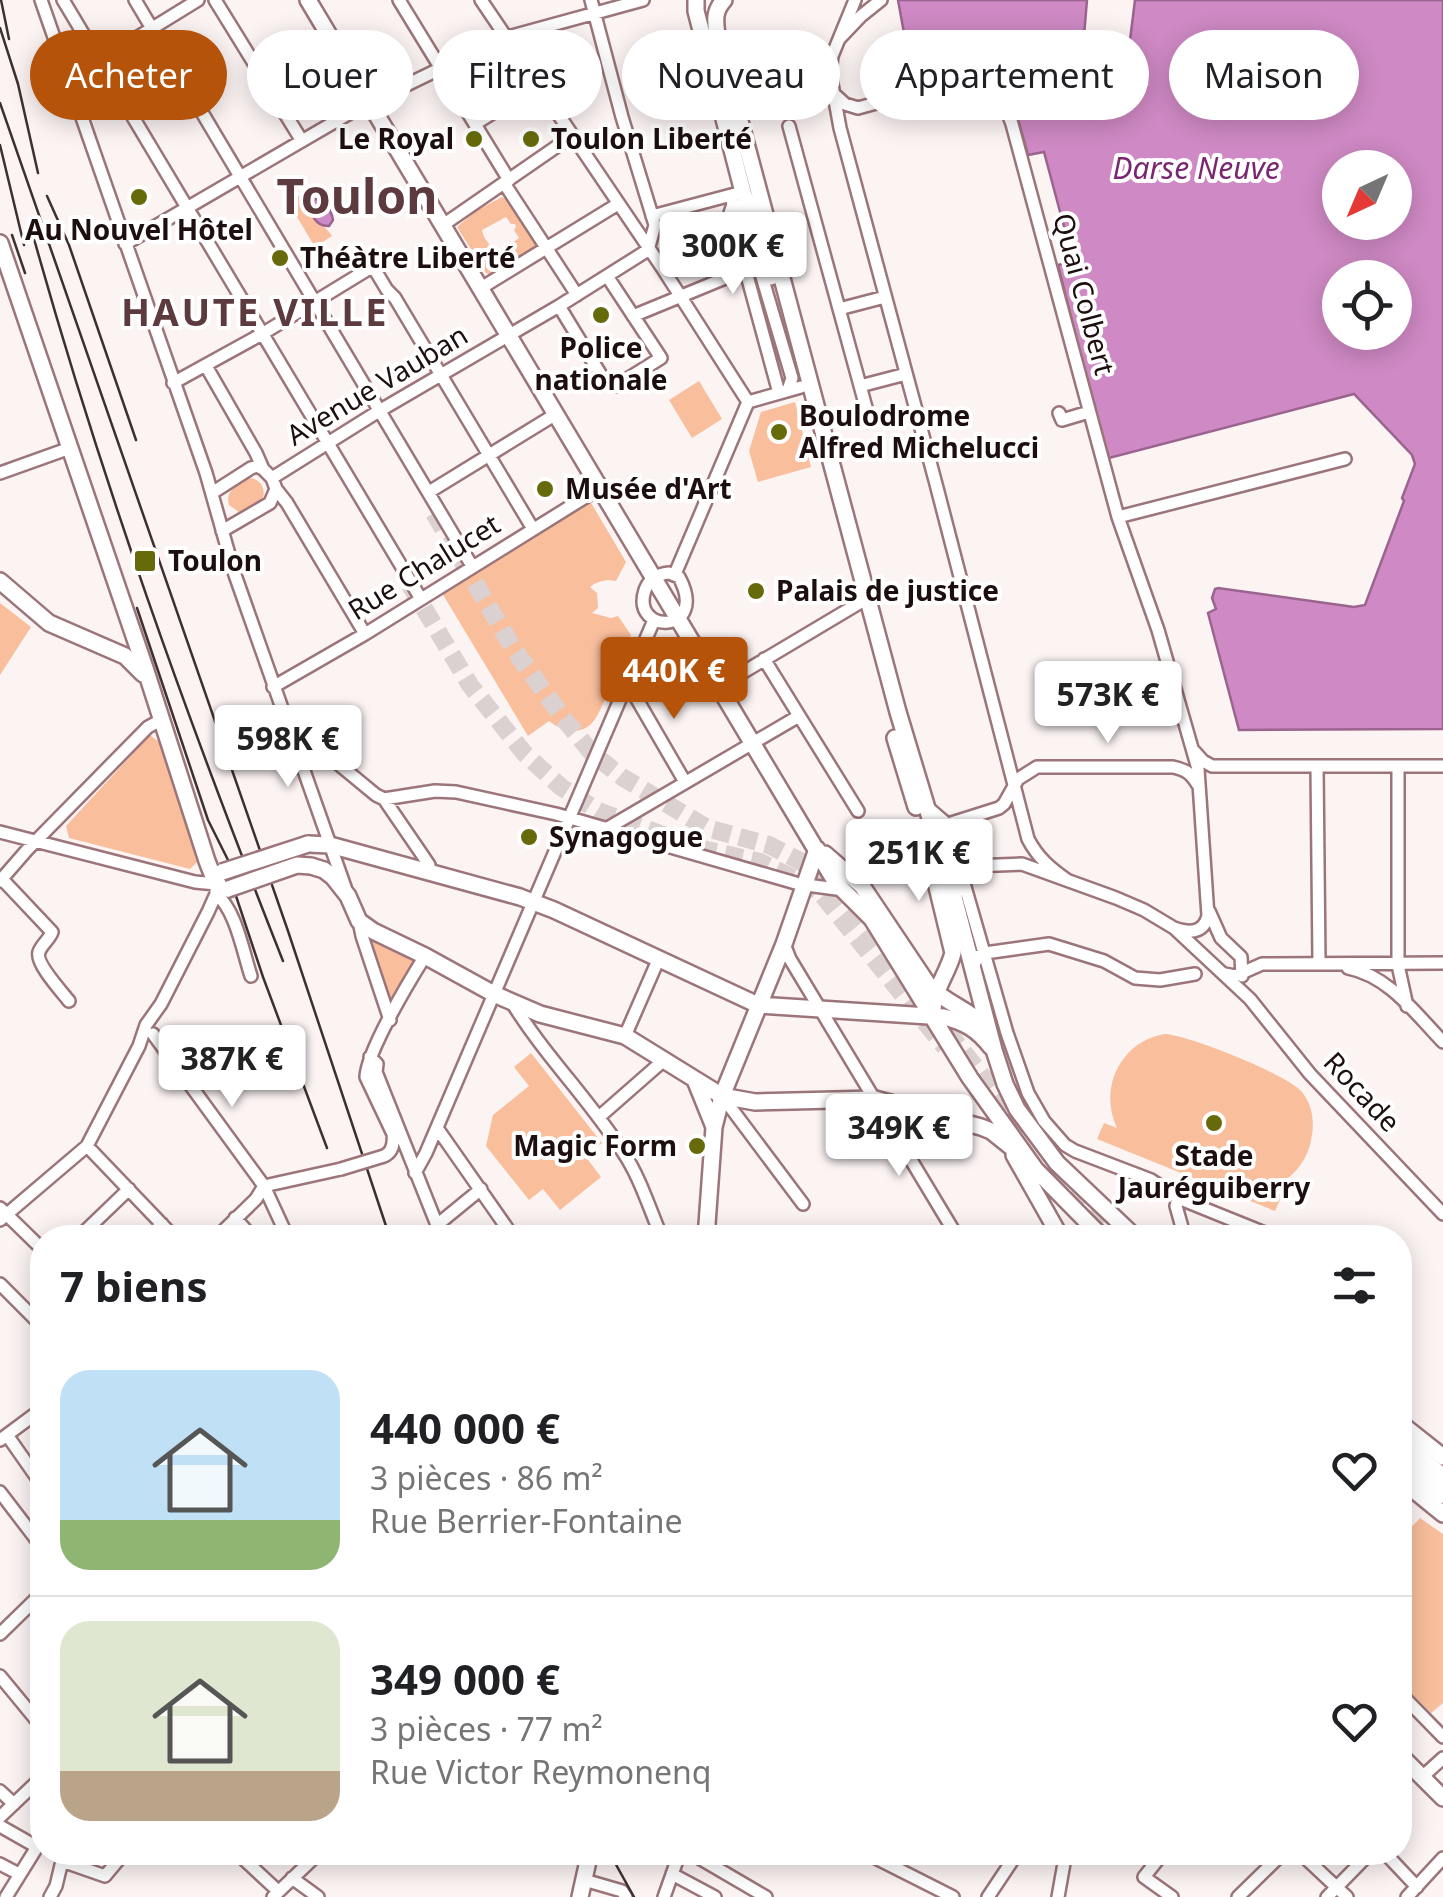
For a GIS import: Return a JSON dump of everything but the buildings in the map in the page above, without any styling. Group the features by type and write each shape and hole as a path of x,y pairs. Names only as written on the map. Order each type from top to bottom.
{"highway":[{"path":"1412,1453 1443,1478"},
{"path":"1412,1469 1443,1494"}],"main road":[{"path":"308,0 326,30"},
{"path":"696,0 736,197 769,269 794,388 865,600 924,805 942,829 955,901 1005,1084 1034,1135 1057,1163 1122,1225"},
{"path":"724,0 715,15 717,34 804,361 794,388"},
{"path":"381,120 836,883 872,919 970,1078 1036,1170"},
{"path":"0,244 207,861 221,884 316,850 429,872 532,901 758,1004 933,1017 967,1024 994,1050"},
{"path":"794,388 823,436 907,783 942,829 952,946 950,963 932,1002 933,1017"},
{"path":"0,581 50,623 125,656 148,682"},
{"path":"707,1225 714,1127 722,1096 784,944 817,849"},
{"path":"817,849 862,886 935,992 975,1016 989,1030"},
{"path":"316,850 329,874 348,896 359,920 494,994 540,1014 624,1036 722,1096 755,1102 875,1099 991,1130 1036,1170 1085,1225"},
{"path":"916,969 932,973 946,970"},
{"path":"970,1078 977,1097 1053,1225"},
{"path":"695,1080 714,1127"},
{"path":"1083,1188 1089,1225"},
{"path":"1412,1432 1443,1457"},
{"path":"1412,1489 1443,1514"},
{"path":"1412,1767 1443,1798"}],"street":[{"path":"40,0 51,30"},
{"path":"63,0 80,30"},
{"path":"135,0 472,566"},
{"path":"149,30 198,0"},
{"path":"215,0 302,141"},
{"path":"481,0 502,30"},
{"path":"526,30 593,6 642,0"},
{"path":"855,0 858,8 875,3"},
{"path":"840,35 855,0"},
{"path":"403,2 433,57"},
{"path":"840,39 875,3"},
{"path":"593,6 654,225 648,250"},
{"name":"Quai Colbert","path":"858,108 961,80 978,80 993,87 1004,102 1118,517 1158,630 1197,767 1208,908 1221,938"},
{"path":"840,99 858,108"},
{"path":"840,128 850,112 858,108"},
{"path":"83,120 212,493 225,547 285,720 316,850 348,896"},
{"path":"133,120 421,599"},
{"path":"124,244 339,120"},
{"path":"472,120 576,295"},
{"path":"475,124 481,120"},
{"path":"562,120 748,402"},
{"path":"838,120 1028,839 1036,854 1066,880"},
{"path":"789,126 870,422"},
{"path":"443,225 574,138"},
{"path":"736,197 730,213 746,269 794,388 748,402"},
{"path":"618,204 632,212 665,213 736,197 750,198 784,290"},
{"path":"480,288 618,204"},
{"name":"Avenue Vauban","path":"270,478 648,250"},
{"path":"173,383 370,268 395,298 533,529"},
{"path":"633,316 746,269"},
{"path":"559,306 604,380 616,386 661,358 607,276"},
{"path":"839,309 884,297"},
{"path":"206,366 365,634"},
{"path":"860,386 906,374"},
{"path":"675,574 748,402"},
{"path":"1060,412 1062,420 1089,412"},
{"path":"428,492 556,414"},
{"path":"0,473 70,448"},
{"path":"1118,517 1345,458"},
{"path":"212,493 258,466 270,478 270,502 222,531"},
{"name":"Rue Chalucet","path":"273,687 600,488"},
{"path":"663,573 675,574 684,586 685,608 671,623 654,620 644,606 648,584 663,573"},
{"path":"720,686 865,600"},
{"path":"415,1173 654,620"},
{"path":"764,658 858,810"},
{"path":"627,682 685,782"},
{"path":"606,828 799,716"},
{"path":"68,1001 38,960 39,951 52,932 1,880 148,726 160,720"},
{"path":"285,720 384,799 423,856 429,872"},
{"path":"1173,767 1184,763 1191,747"},
{"path":"1191,747 1203,762 1212,766"},
{"path":"1317,766 1320,963"},
{"path":"1398,766 1398,963 1407,1006"},
{"path":"1246,1225 1065,1145 1044,1121 1028,1093 962,874 942,829 999,808 1018,779 1037,767 1443,766"},
{"path":"1173,767 1193,775 1199,787"},
{"path":"384,799 435,791 456,792 570,818 806,885 844,890"},
{"path":"0,832 195,882 221,884"},
{"name":"Rocade","path":"962,874 972,866 1022,864 1144,910 1174,928 1250,999 1310,1074 1443,1214"},
{"path":"955,901 957,880 962,874"},
{"path":"221,884 252,976"},
{"path":"30,1238 2,1214 87,1146 139,1046 153,1028 161,1004 221,884"},
{"path":"1174,928 1199,930 1206,922 1208,908"},
{"path":"359,920 390,1020"},
{"path":"1205,955 1206,941 1214,937 1237,952 1243,961 1243,982 1250,999"},
{"path":"784,944 950,1225"},
{"path":"974,965 985,952 1049,944 1104,962 1136,978 1160,980 1196,974"},
{"path":"1237,952 1262,964"},
{"path":"228,1225 256,1199 264,1186 341,1169 391,1151 394,1141 366,1077 370,1058 426,956"},
{"path":"624,1036 659,958"},
{"path":"1320,963 1382,980 1443,1042"},
{"path":"1225,974 1235,976 1262,964 1443,963"},
{"path":"511,1001 626,1156 656,1225"},
{"path":"153,1028 172,1061 264,1186 282,1225"},
{"path":"370,1058 376,1064 437,1225 481,1190"},
{"path":"599,1117 664,1060"},
{"path":"722,1096 804,1204"},
{"path":"437,1128 505,1225"},
{"path":"87,1146 162,1224"},
{"path":"92,1225 129,1189"},
{"path":"1178,1198 1181,1225"},
{"path":"234,1218 241,1225"},
{"path":"0,1284 30,1314"},
{"path":"30,1418 4,1437 30,1470"},
{"path":"0,1492 30,1531"},
{"path":"0,1634 30,1605"},
{"path":"0,1676 30,1712"},
{"path":"1412,1705 1443,1737"},
{"path":"1422,1777 1443,1758"},
{"path":"0,1817 30,1789"},
{"path":"0,1791 14,1804"},
{"path":"0,1826 30,1844"},
{"path":"6,1897 30,1857"},
{"path":"0,1864 20,1874"},
{"path":"1393,1865 1412,1892 1441,1864"},
{"path":"50,1897 61,1865"},
{"path":"73,1865 104,1876 114,1865"},
{"path":"248,1865 276,1894 306,1865"},
{"path":"664,1897 675,1865"},
{"path":"711,1865 766,1897"},
{"path":"889,1865 952,1897"},
{"path":"988,1897 1009,1865"},
{"path":"1058,1897 1064,1865"},
{"path":"1154,1865 1144,1877 1172,1897"},
{"path":"1238,1897 1271,1865"},
{"path":"1313,1865 1348,1897"},
{"path":"1326,1897 1357,1865"},
{"path":"672,1874 715,1897"},
{"path":"292,1878 318,1897"},
{"path":"582,1889 622,1891 626,1897"}],"shaded area":[{"path":"306,192 314,217 332,236 315,247 288,202"},
{"path":"502,197 507,199 538,248 491,275 486,273 457,227","holes":["506,217 515,224 519,238 496,254 482,230"]},
{"path":"699,381 722,419 692,438 669,400"},
{"name":"Boulodrome Alfred Michelucci","path":"795,402 811,467 758,482 749,451 761,412"},
{"path":"248,478 261,484 263,499 239,512 229,505 229,496"},
{"path":"590,501 626,562 616,581 602,581 590,587 597,593 598,608 592,613 618,616 631,635 592,723 582,730 570,731 549,721 528,736 442,593"},
{"path":"0,603 31,627 0,675"},
{"path":"150,735 159,742 199,860 190,869 69,838 66,826"},
{"path":"368,936 410,957 414,963 393,998 388,998 367,947"},
{"name":"Stade Jauréguiberry","path":"1165,1034 1259,1066 1293,1085 1306,1098 1312,1117 1310,1145 1295,1172 1269,1189 1282,1195 1275,1211 1097,1139 1104,1123 1117,1128 1110,1097 1117,1069 1125,1056 1150,1038"},
{"path":"531,1053 602,1143 585,1156 601,1177 560,1210 543,1189 529,1200 486,1146 493,1115 529,1086 514,1067"},
{"path":"1420,1518 1443,1534 1443,1703 1431,1713 1412,1694 1412,1526"}],"water":[{"name":"Darse Neuve","path":"898,0 1087,0 1084,30 903,30"},
{"name":"Darse Neuve","path":"1135,0 1443,0 1443,729 1239,730 1208,613 1216,609 1212,598 1215,589 1354,607 1365,605 1404,501 1415,464 1412,455 1354,394 1109,458 1073,336 1058,265 1070,249 1044,152 1028,155 1018,120 1149,120 1149,30 1131,30"},
{"path":"315,199 329,209 333,220 329,226 317,222 313,215 310,203"}],"tunnel":[{"path":"434,513 513,648 592,753 622,777 707,828 769,845 800,861 827,881 881,948"},
{"path":"410,585 470,685 525,754 561,787 598,811 698,848 760,862 819,891 945,1047"},
{"path":"947,1031 1024,1129"},
{"path":"1050,1175 1106,1225"}],"railway":[{"path":"1,0 9,39"},
{"path":"0,28 18,84 38,173"},
{"path":"0,103 288,931 386,1225"},
{"path":"0,145 24,245"},
{"path":"47,196 69,245 136,440"},
{"path":"31,228 86,414 147,598 283,961"},
{"path":"12,235 25,273"},
{"path":"137,608 208,820 242,888"},
{"path":"229,875 327,1148"},
{"path":"616,1865 634,1897"}],"place":[{"name":"Le Royal","path":"474,139"},
{"name":"Toulon Liberté","path":"531,139"},
{"name":"Au Nouvel Hôtel","path":"139,197"},
{"name":"Théàtre Liberté","path":"280,258"},
{"name":"Police nationale","path":"601,315"},
{"name":"Boulodrome Alfred Michelucci","path":"779,432"},
{"name":"Musée d'Art","path":"545,489"},
{"name":"Toulon","path":"145,561"},
{"name":"Palais de justice","path":"756,591"},
{"name":"Synagogue","path":"529,837"},
{"name":"Stade Jauréguiberry","path":"1214,1123"},
{"name":"Magic Form","path":"697,1146"}],"district":[{"name":"Toulon","path":"357,197"},
{"name":"HAUTE VILLE","path":"255,313"}]}
